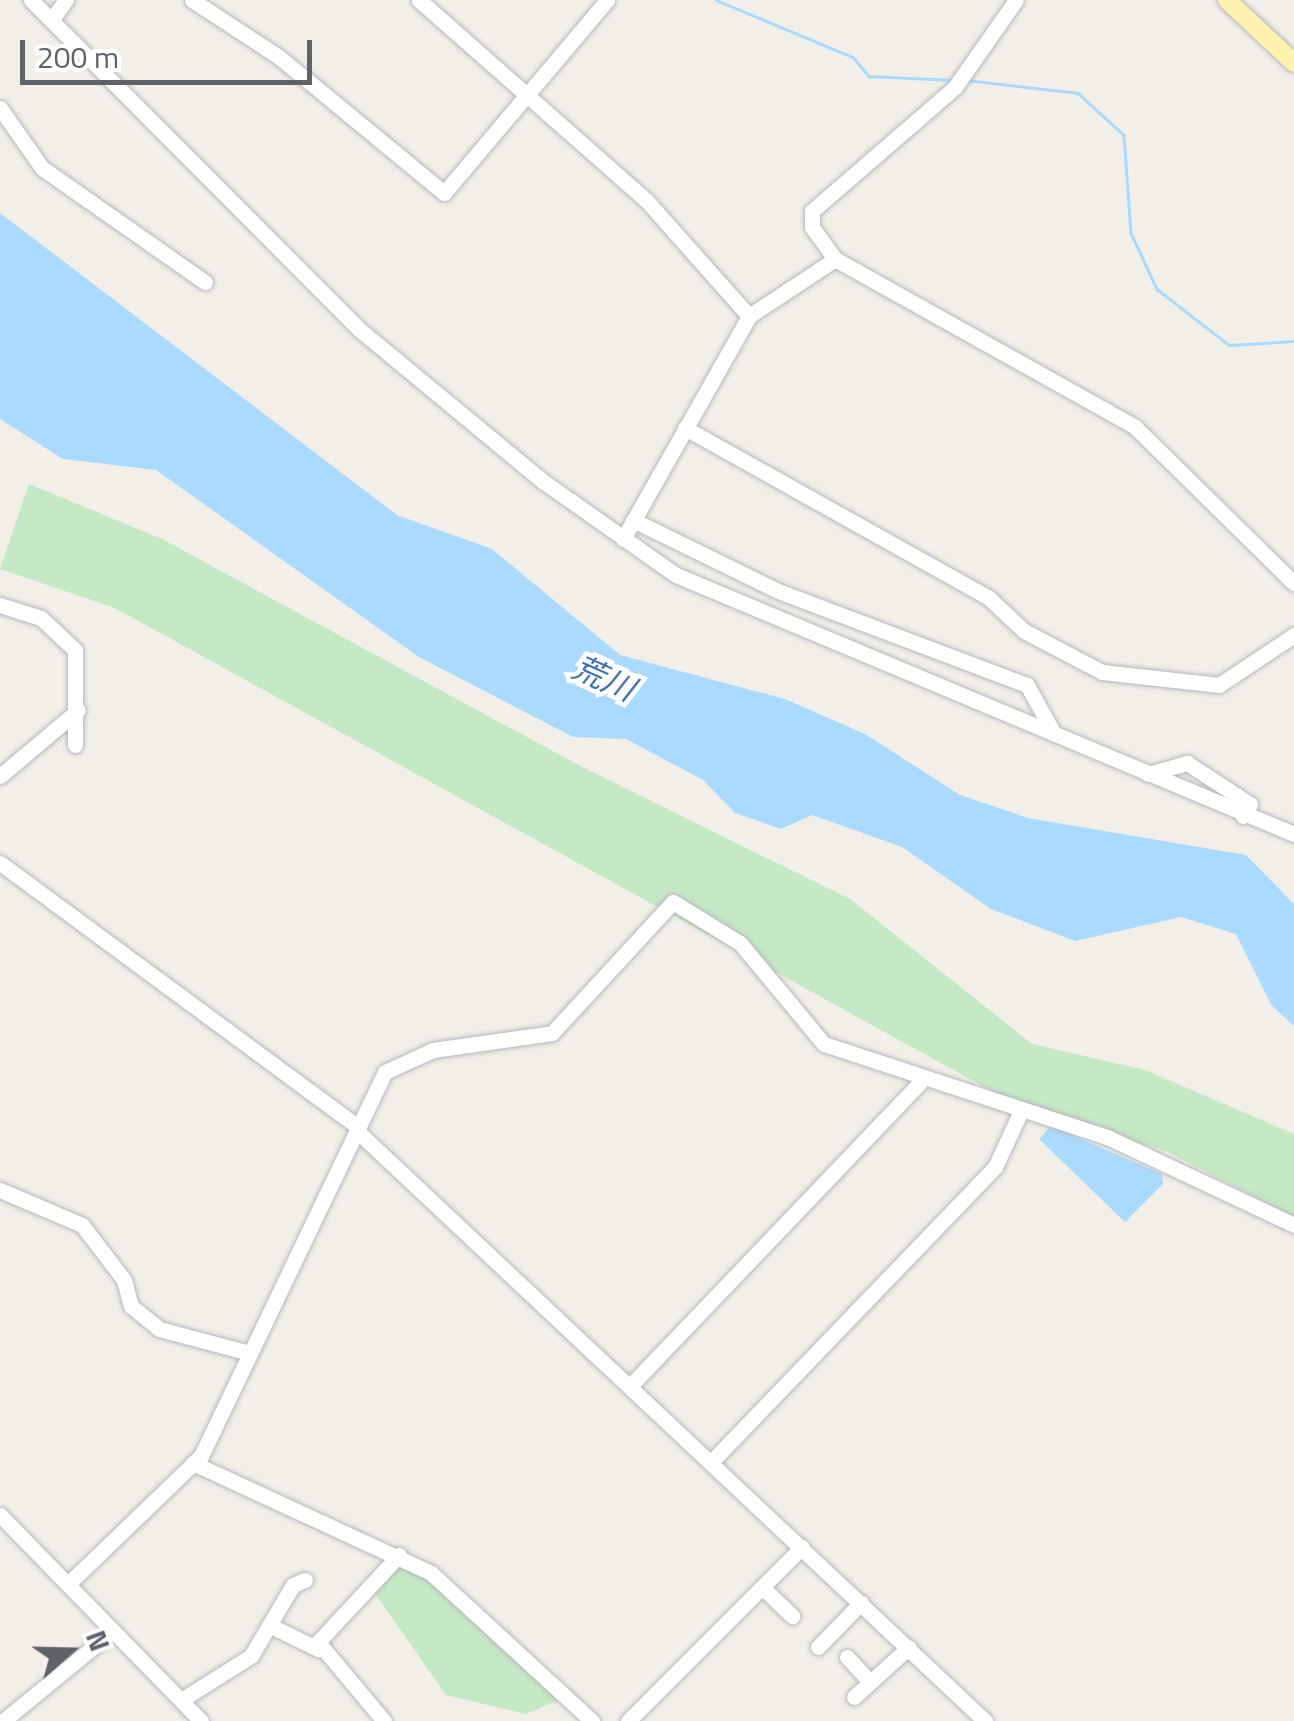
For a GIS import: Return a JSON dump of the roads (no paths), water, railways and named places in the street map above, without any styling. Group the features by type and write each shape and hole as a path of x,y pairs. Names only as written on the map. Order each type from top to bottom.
{"main road":[{"path":"1226,0 1294,63"}],"street":[{"path":"31,0 360,330 623,539 743,608 1294,834"},
{"path":"52,18 66,0"},
{"path":"192,0 279,57 444,193 607,0"},
{"path":"418,0 532,93 748,316"},
{"path":"1016,0 955,87 812,212 812,226 835,259 1136,427 1294,582"},
{"path":"0,108 42,168 205,282"},
{"path":"623,539 748,316 835,259"},
{"path":"685,428 988,597 1024,631 1102,672 1219,685 1294,635"},
{"path":"634,520 778,591 1027,685 1053,732"},
{"path":"0,605 67,637 80,664 75,744"},
{"path":"0,776 78,710"},
{"path":"1148,774 1187,763 1250,804 1243,816"},
{"path":"0,863 358,1130 985,1721"},
{"path":"68,1584 194,1463 386,1072 406,1059 552,1032 673,902 740,943 824,1044 921,1081 1107,1136 1294,1224"},
{"path":"630,1386 921,1081"},
{"path":"712,1460 995,1167 1021,1110"},
{"path":"0,1190 82,1225 124,1280 131,1306 159,1329 250,1353"},
{"path":"194,1463 399,1555 470,1600 592,1721"},
{"path":"0,1515 201,1721"},
{"path":"628,1721 802,1547"},
{"path":"318,1649 399,1555"},
{"path":"181,1700 251,1656 305,1580"},
{"path":"762,1587 792,1616"},
{"path":"818,1647 861,1602"},
{"path":"270,1625 318,1649 384,1721"},
{"path":"3,1721 113,1631"},
{"path":"854,1697 909,1647"},
{"path":"847,1657 870,1682"}],"water":[{"name":"荒川","path":"0,213 397,515 492,549 620,655 785,699 865,734 960,795 1028,818 1246,855 1294,904 1294,1026 1272,1006 1236,934 1181,917 1075,941 991,909 902,847 812,815 781,829 735,813 703,780 626,739 573,737 419,657 156,470 63,459 0,419"},
{"path":"1051,1126 1162,1174 1163,1184 1125,1222 1039,1139"}],"waterway":[{"path":"716,0 853,57 869,76 953,80"},
{"path":"966,80 1078,93 1124,135 1131,233 1157,289 1229,345 1294,341"}]}
